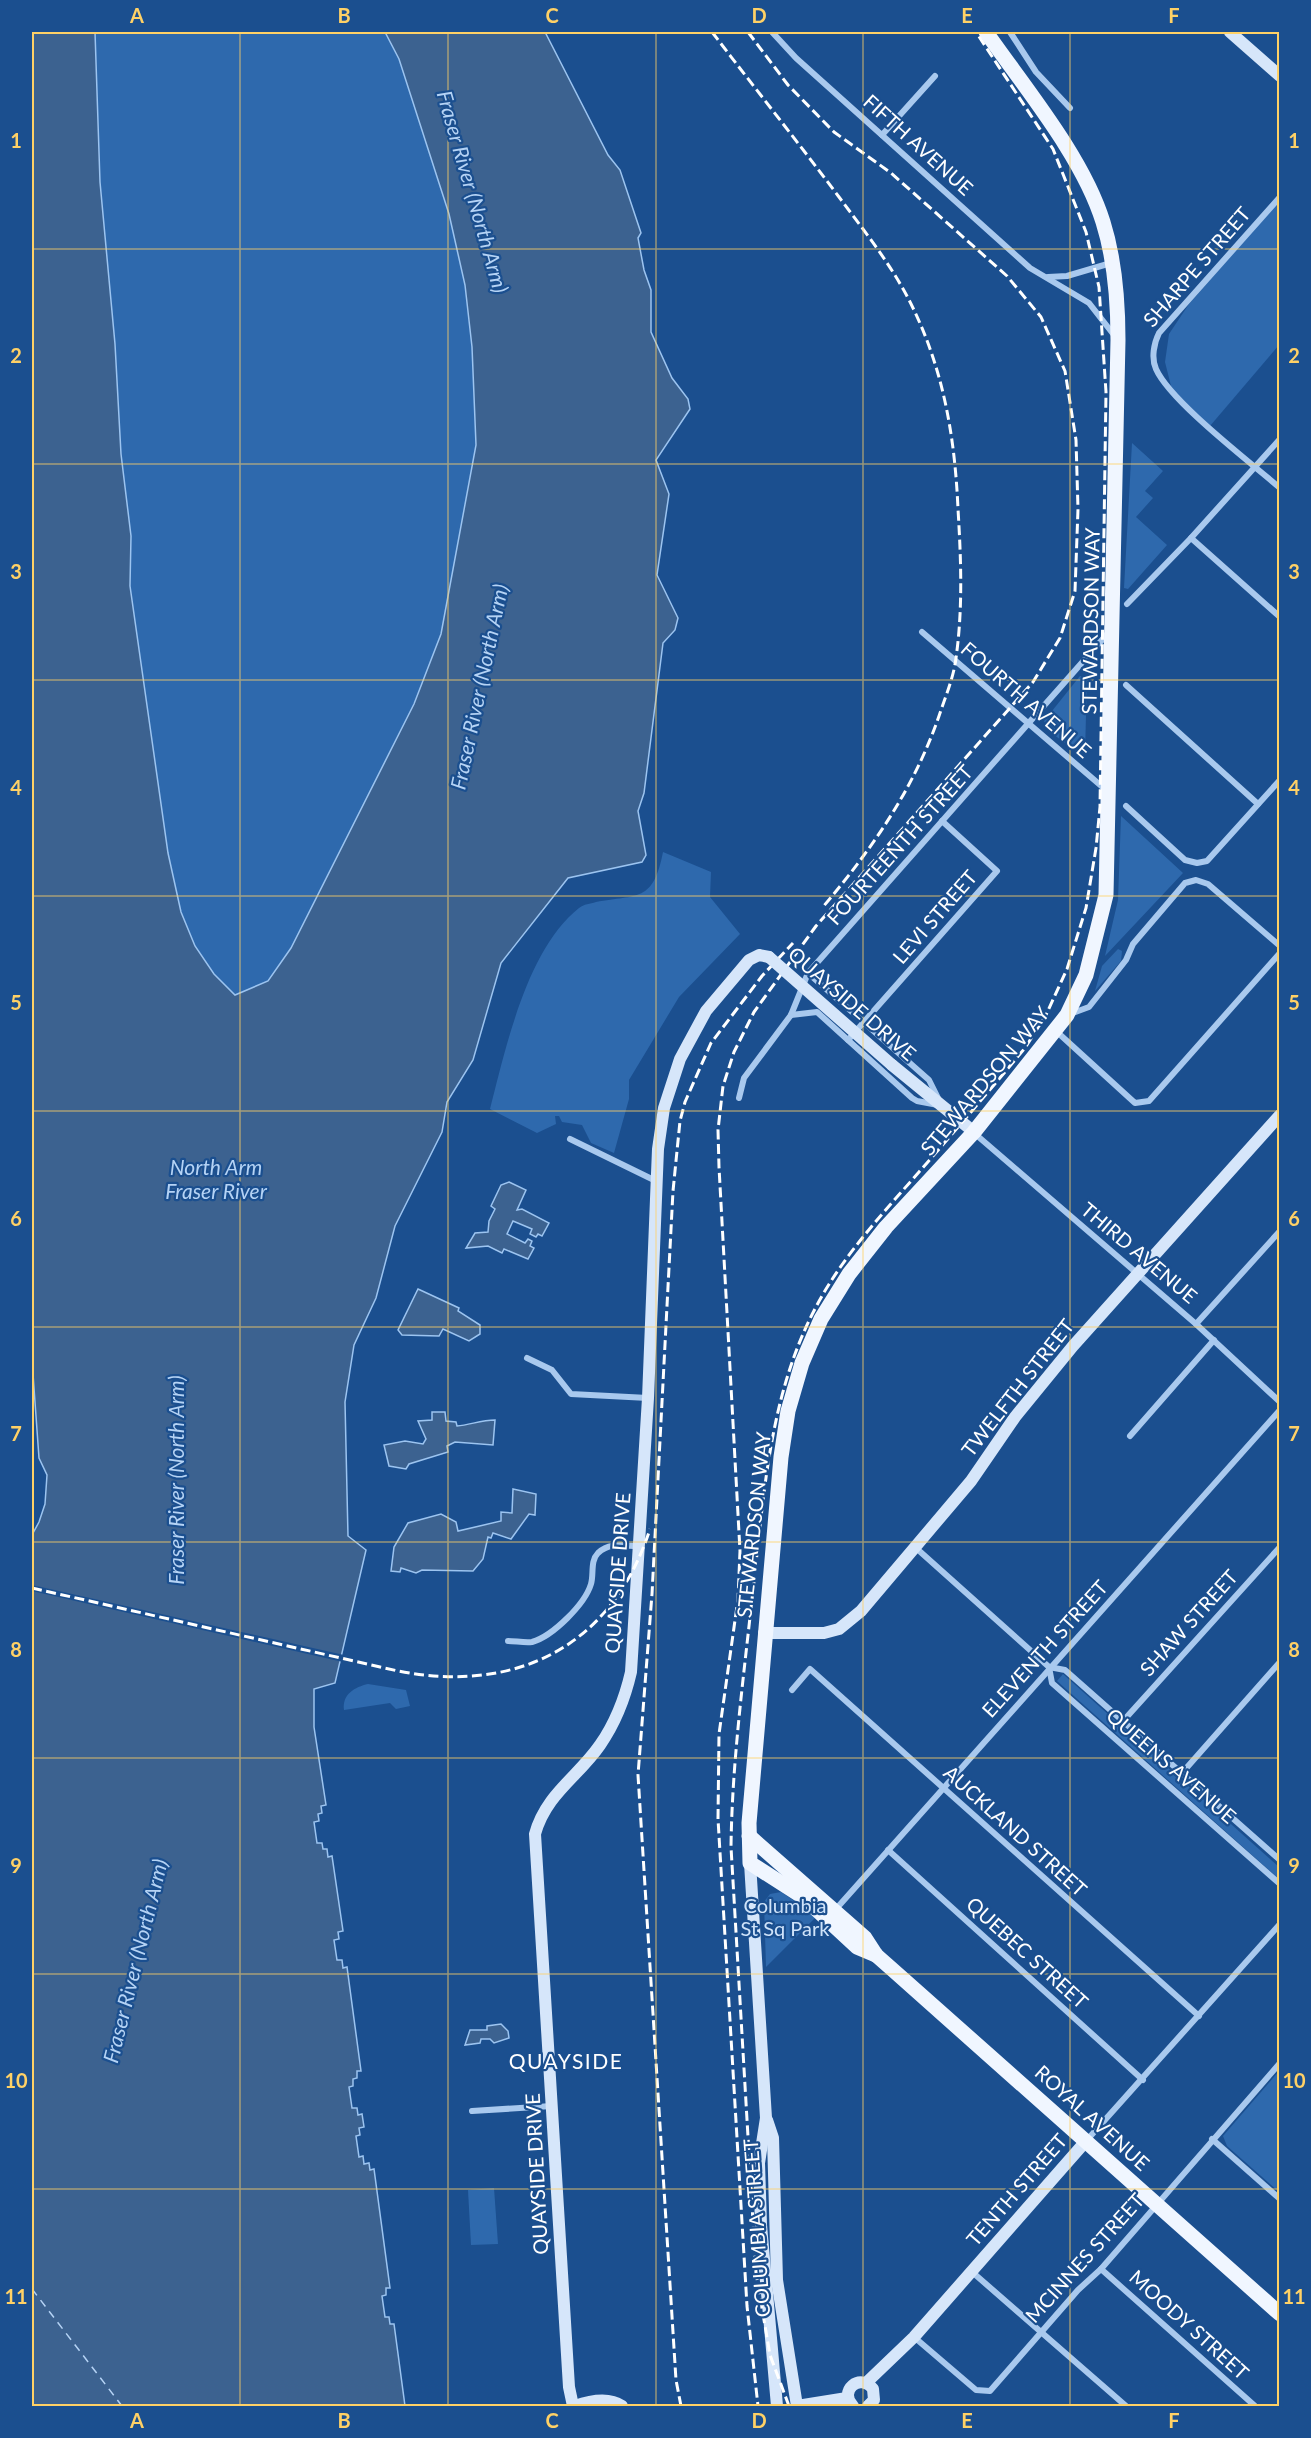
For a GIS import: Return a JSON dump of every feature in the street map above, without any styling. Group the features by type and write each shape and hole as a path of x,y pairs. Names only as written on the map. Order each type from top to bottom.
{"main road":[{"name":"STEWARDSON WAY","path":"750,1863 749,1836 780,1457 788,1411 802,1363 821,1319 849,1274 886,1227 974,1132 1067,1016 1086,975 1106,895 1118,340 1112,262 1103,222 1080,170 986,32"},
{"name":"ROYAL AVENUE","path":"749,1836 865,1938 876,1955 1280,2314"},
{"name":"ROYAL AVENUE","path":"750,1863 802,1897 857,1947 876,1955"}],"street":[{"name":"FIFTH AVENUE","path":"772,32 796,58 1030,268 1089,303 1118,340"},
{"path":"1010,32 1036,72 1070,108"},
{"path":"1230,32 1280,76"},
{"path":"882,135 935,76"},
{"name":"SHARPE STREET","path":"1255,466 1173,394 1155,368 1154,344 1159,333 1280,197"},
{"path":"1047,277 1060,278 1112,262"},
{"path":"1127,604 1191,538 1280,439"},
{"path":"1255,466 1280,488"},
{"path":"1191,538 1280,617"},
{"name":"FOURTEENTH STREET","path":"740,1098 744,1078 791,1015 808,973 1111,630"},
{"name":"FOURTH AVENUE","path":"922,632 1108,792"},
{"path":"1126,685 1258,804"},
{"path":"1126,806 1185,860 1197,863 1207,861 1280,780"},
{"name":"LEVI STREET","path":"848,1040 997,871 942,821"},
{"path":"1067,1016 1089,1007 1126,960 1133,944 1185,884 1196,880 1208,884 1280,946"},
{"path":"1056,1031 1135,1102 1142,1104 1149,1101 1280,953"},
{"name":"QUAYSIDE DRIVE","path":"622,2406 608,2401 574,2406 569,2387 535,1834 540,1815 549,1800 600,1746 625,1697 631,1672 648,1398 657,1182 664,1107 680,1059 696,1027 721,991 749,960 762,955 770,957 921,1091 974,1132"},
{"path":"808,973 929,1080 941,1106"},
{"path":"791,1015 817,1012 917,1101 941,1106"},
{"name":"TWELFTH STREET","path":"764,1634 814,1635 839,1629 861,1611 971,1481 1015,1417 1073,1346 1280,1115"},
{"name":"THIRD AVENUE","path":"974,1132 1196,1324 1280,1402"},
{"path":"570,1139 657,1182"},
{"path":"1196,1324 1280,1231"},
{"path":"1130,1436 1214,1340"},
{"path":"527,1358 552,1370 571,1394 648,1398"},
{"name":"ELEVENTH STREET","path":"835,1911 1049,1667 1280,1410"},
{"path":"508,1641 532,1642 551,1631 578,1608 587,1596 592,1581 594,1557 600,1551 616,1545 639,1546"},
{"name":"SHAW STREET","path":"1124,1720 1280,1547"},
{"name":"QUEENS AVENUE","path":"916,1548 1049,1667 1065,1670 1124,1720 1280,1860"},
{"path":"1182,1773 1280,1662"},
{"name":"QUEENS AVENUE","path":"1049,1667 1052,1683 1280,1884"},
{"name":"AUCKLAND STREET","path":"792,1690 810,1669 1199,2016"},
{"name":"QUEBEC STREET","path":"888,1850 1143,2080"},
{"name":"COLUMBIA STREET","path":"750,1863 766,2118 759,2163 764,2283 777,2406"},
{"name":"TENTH STREET","path":"850,2402 852,2385 872,2397 903,2347 1280,1924"},
{"name":"MCINNES STREET","path":"914,2337 976,2390 986,2392 994,2388 1280,2063"},
{"path":"472,2111 552,2106"},
{"name":"COLUMBIA STREET","path":"766,2118 773,2138 777,2280 797,2406"},
{"path":"1212,2139 1280,2199"},
{"name":"MOODY STREET","path":"1101,2269 1256,2406"},
{"path":"971,2271 1126,2406"},
{"path":"797,2406 850,2402"}],"green space":[{"path":"95,32 385,32 399,59 449,214 465,285 472,347 476,445 441,634 414,704 291,948 268,981 234,996 214,974 195,946 181,912 168,853 130,586 131,536 121,454 115,344 100,182"},
{"path":"1279,201 1279,345 1210,426 1173,394 1165,362 1169,334 1189,304"},
{"path":"1132,443 1163,471 1145,491 1153,498 1136,517 1167,545 1128,589 1124,588"},
{"path":"1080,676 1087,677 1085,753 1079,753 1050,732 1044,721"},
{"path":"1121,816 1183,873 1105,956 1118,900"},
{"path":"663,852 711,872 710,897 740,934 679,997 629,1080 629,1099 614,1153 591,1143 582,1125 562,1122 559,1116 555,1116 556,1124 537,1133 490,1109 511,1029 532,973 545,948 561,926 581,907 642,893 654,880"},
{"path":"1118,949 1122,951 1121,961 1095,991 1102,966"},
{"path":"1063,1674 1279,1867 1279,1879 1057,1681"},
{"path":"368,1684 406,1690 410,1706 396,1709 390,1703 344,1710 345,1700 350,1692"},
{"name":"Columbia St Sq Park","path":"781,1892 817,1916 766,1967 764,1902 770,1894"},
{"path":"1279,2071 1279,2192 1227,2146 1223,2136"},
{"path":"494,2188 498,2244 471,2245 468,2190"}],"water":[{"name":"North Arm Fraser River","path":"32,32 95,32 100,182 115,344 121,454 131,536 130,586 168,853 181,912 195,946 214,974 235,995 268,981 291,948 414,704 441,634 476,445 472,347 465,285 449,214 399,59 385,32 545,32 608,155 620,170 641,233 638,238 644,270 651,290 651,332 672,378 688,399 690,409 656,460 669,494 657,575 678,618 675,630 663,643 644,793 638,811 646,855 642,862 568,878 501,963 473,1060 447,1102 442,1132 395,1226 376,1298 354,1345 345,1402 348,1536 366,1550 335,1683 314,1689 314,1727 326,1805 321,1806 322,1813 318,1814 319,1821 314,1822 317,1843 322,1843 323,1849 327,1849 328,1857 332,1856 343,1931 338,1932 339,1939 334,1940 337,1960 342,1960 343,1968 347,1967 361,2071 357,2071 357,2078 353,2079 353,2086 349,2087 352,2108 357,2108 358,2115 362,2114 364,2127 359,2128 360,2135 356,2136 359,2157 363,2156 364,2164 369,2163 370,2170 374,2169 390,2288 386,2288 386,2295 382,2296 385,2317 389,2317 390,2324 394,2324 405,2406 32,2406 32,1535 45,1504 47,1475 39,1458 32,1360"},
{"path":"509,1182 526,1190 517,1210 522,1209 549,1223 542,1236 538,1234 536,1237 530,1234 532,1229 513,1221 507,1234 525,1243 528,1239 532,1241 530,1246 534,1248 528,1259 504,1249 502,1253 488,1246 466,1248 475,1233 488,1232 489,1221 495,1209 491,1206 501,1185"},
{"path":"418,1289 459,1308 458,1311 480,1325 480,1334 469,1341 443,1329 439,1336 402,1335 398,1330"},
{"path":"432,1412 445,1412 446,1421 456,1422 457,1426 495,1420 493,1445 455,1442 447,1446 448,1452 409,1464 406,1469 389,1466 384,1445 405,1441 423,1444 426,1439 418,1421 432,1420"},
{"path":"513,1489 536,1494 535,1515 529,1514 511,1539 493,1533 491,1538 488,1537 483,1559 473,1571 422,1570 416,1573 401,1568 400,1572 391,1571 394,1547 408,1523 441,1514 456,1522 458,1531 501,1521 501,1512 512,1513"},
{"path":"501,2024 508,2031 509,2038 494,2043 490,2039 481,2039 480,2043 465,2045 470,2030 487,2030 487,2026"}],"pier":[{"path":"32,1585 344,1655 343,1662 32,1591"}],"ferry route":[{"path":"32,2289 122,2406"}],"railway":[{"path":"712,32 859,223 905,293 933,357 951,432 961,583 960,621 952,677 931,738 906,790 859,862 822,908"},
{"path":"748,32 788,85 834,132 891,173 1007,276 1041,317 1065,371 1076,440 1078,509 1075,591 1060,638 1033,682 816,926 754,1012 734,1052 723,1086 718,1130 719,1167 740,1551 738,1599 719,1734 718,1819 747,2306 758,2406"},
{"path":"789,2406 770,2355 756,2273 731,1847 738,1723 760,1523 778,1411 801,1340 817,1305 839,1269 864,1236 1025,1048 1046,1015 1067,969 1086,908 1100,807 1106,392 1099,287 1086,232 1053,149 976,32"},
{"path":"681,2406 676,2380 638,1775 652,1594 673,1191 680,1121 685,1102 711,1043 762,976 793,943"},
{"path":"32,1588 398,1671 441,1676 482,1675 520,1667 554,1653 585,1632 611,1604 633,1570 650,1529"}],"district":[{"name":"QUAYSIDE","path":"566,2062"}],"water label":[{"name":"Fraser River (North Arm)","path":"472,192"},
{"name":"Fraser River (North Arm)","path":"480,687"},
{"name":"Fraser River (North Arm)","path":"177,1480"},
{"name":"Fraser River (North Arm)","path":"136,1961"}]}
